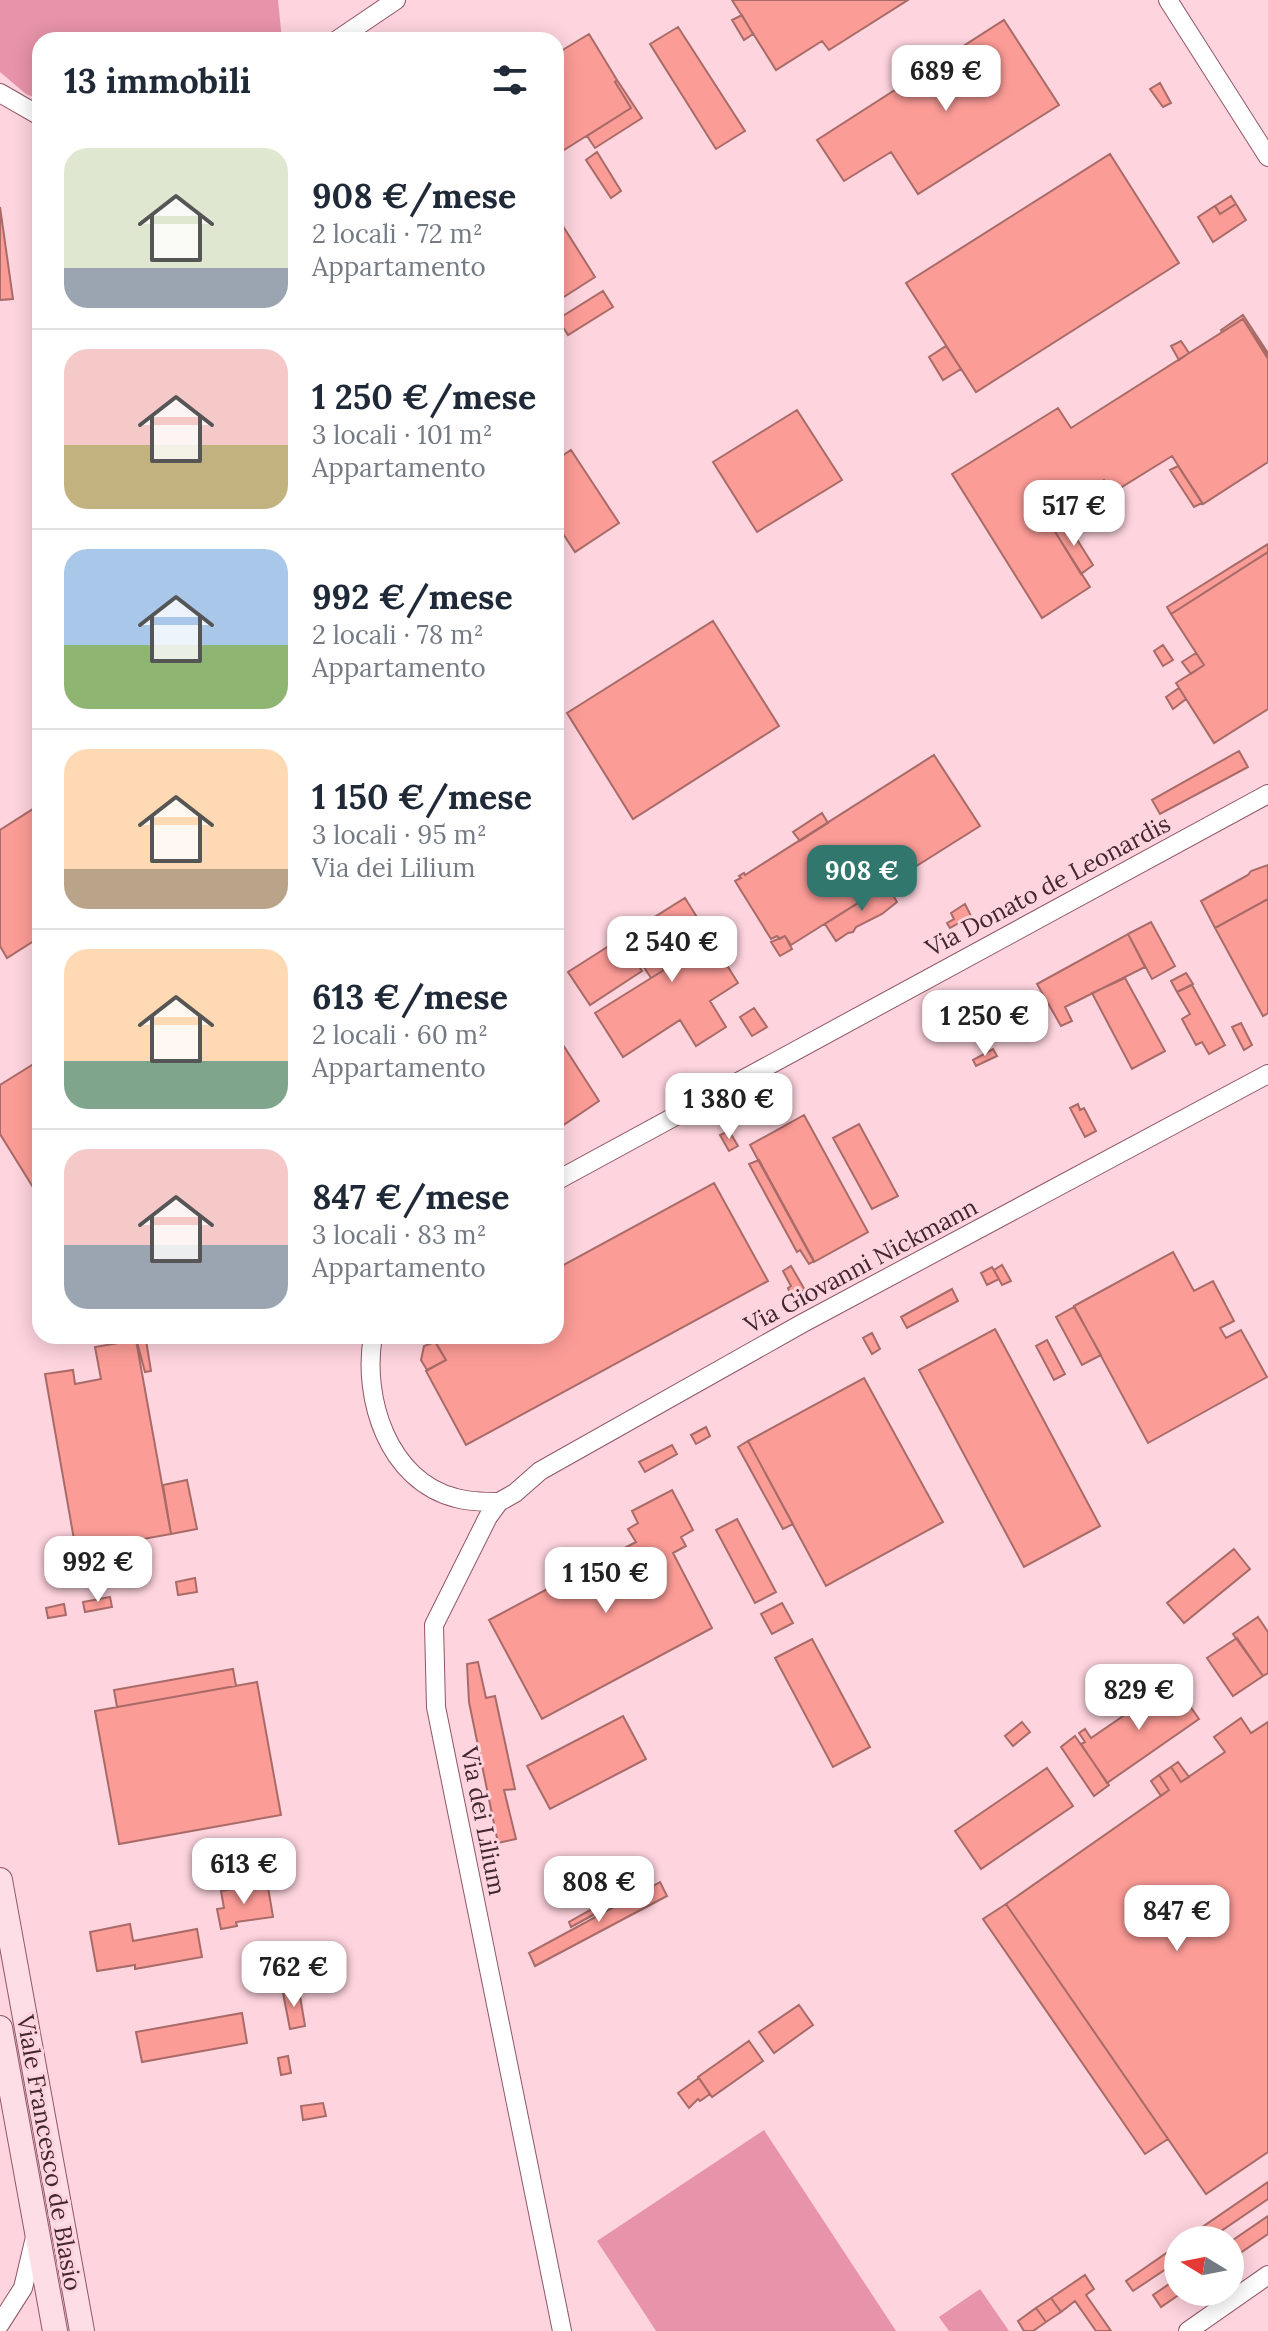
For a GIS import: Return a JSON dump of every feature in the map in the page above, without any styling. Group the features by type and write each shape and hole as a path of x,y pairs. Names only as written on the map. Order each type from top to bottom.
{"street":[{"path":"349,32 396,0"},
{"path":"1168,0 1268,157"},
{"path":"0,93 32,111"},
{"name":"Via Donato de Leonardis","path":"564,1177 1268,794"},
{"name":"Via Giovanni Nickmann","path":"493,1510 540,1471 803,1323 1268,1074"},
{"path":"372,1344 370,1370 374,1400 383,1434 395,1454 429,1486 453,1498 493,1510"},
{"name":"Via dei Lilium","path":"493,1510 434,1625 436,1707 562,2331"},
{"name":"Viale Francesco de Blasio","path":"0,1880 82,2331"},
{"name":"Viale Francesco de Blasio","path":"0,2028 55,2331"},
{"path":"0,2324 23,2288 37,2230"},
{"path":"1188,2331 1268,2275"}],"shaded area":[{"path":"0,0 278,0 281,32 32,32 32,97 0,72"},
{"path":"764,2130 896,2331 656,2331 597,2241"},
{"path":"980,2289 1009,2331 949,2331 939,2317"}],"building":[{"path":"732,0 908,0 829,50 822,41 776,70"},
{"path":"742,15 753,34 744,40 732,20"},
{"path":"1004,20 1059,105 918,194 891,152 844,181 817,140"},
{"path":"678,27 745,131 716,149 650,44"},
{"path":"589,34 631,108 564,150 564,49"},
{"path":"617,80 642,118 595,148 587,136 631,108 615,82"},
{"path":"1160,83 1171,103 1163,107 1150,89"},
{"path":"597,152 621,191 611,198 586,160"},
{"path":"1110,154 1179,263 976,392 906,283"},
{"path":"1231,196 1236,204 1220,214 1215,206"},
{"path":"1236,204 1246,220 1213,242 1198,217 1215,206 1220,214"},
{"path":"0,207 13,299 0,300"},
{"path":"564,228 595,277 564,297"},
{"path":"603,291 613,307 568,335 564,329 564,315"},
{"path":"1243,315 1268,356 1243,319 1222,332"},
{"path":"1243,319 1268,359 1268,462 1203,504 1172,456 1112,493 1104,480 1045,516 1090,587 1042,618 952,474 1058,408 1071,428"},
{"path":"1181,341 1189,353 1179,360 1171,346"},
{"path":"946,346 961,369 943,380 929,357"},
{"path":"797,410 842,480 757,532 713,462"},
{"path":"571,450 619,523 575,552 564,535 564,455"},
{"path":"1178,466 1202,503 1194,507 1170,470"},
{"path":"1066,522 1093,565 1081,574 1054,530"},
{"path":"1268,544 1268,552 1171,614 1167,607"},
{"path":"1268,552 1268,709 1214,743 1176,683 1204,665 1171,614"},
{"path":"713,621 779,726 633,819 567,713"},
{"path":"1163,645 1173,660 1163,666 1154,651"},
{"path":"1196,653 1204,665 1191,674 1182,662"},
{"path":"1179,688 1186,699 1173,709 1166,697"},
{"path":"1239,751 1248,767 1160,814 1152,800"},
{"path":"934,755 980,826 791,945 785,936 771,939 735,881 741,878 739,876"},
{"path":"32,810 32,942 7,958 0,946 0,830"},
{"path":"822,813 828,823 800,841 793,832"},
{"path":"1268,865 1268,899 1215,928 1201,901 1251,871"},
{"path":"887,885 897,902 836,941 825,924"},
{"path":"685,898 738,983 710,1001 726,1027 696,1046 680,1020 623,1057 595,1013 664,970 637,928"},
{"path":"1268,899 1268,1013 1263,1016 1215,928"},
{"path":"965,904 971,916 950,928 947,923 954,919 951,913"},
{"path":"1151,922 1175,966 1152,979 1128,934"},
{"path":"638,929 664,970 651,978 625,938"},
{"path":"1128,934 1145,967 1065,1007 1072,1021 1061,1026 1037,984"},
{"path":"785,936 792,949 780,956 771,942"},
{"path":"612,944 617,949 625,944 642,971 590,1005 568,972"},
{"path":"1186,973 1193,984 1177,992 1171,981"},
{"path":"1125,978 1165,1051 1132,1069 1092,993"},
{"path":"1192,985 1225,1045 1209,1054 1202,1042 1196,1045 1182,1019 1190,1014 1177,992"},
{"path":"754,1008 767,1027 752,1036 740,1017"},
{"path":"1241,1023 1252,1045 1244,1050 1232,1027"},
{"path":"564,1046 599,1101 564,1125"},
{"path":"993,1049 997,1056 976,1066 973,1060"},
{"path":"32,1065 32,1186 0,1134 0,1085"},
{"path":"1078,1104 1080,1110 1084,1108 1096,1131 1085,1137 1070,1108"},
{"path":"804,1115 868,1232 814,1262 750,1145"},
{"path":"859,1124 898,1196 872,1209 833,1138"},
{"path":"729,1131 738,1146 729,1151 720,1135"},
{"path":"759,1160 814,1261 809,1264 800,1250 797,1252 749,1164"},
{"path":"714,1183 768,1281 466,1445 426,1371 446,1360 437,1344 564,1344 564,1265"},
{"path":"1173,1252 1194,1291 1213,1281 1234,1321 1220,1328 1226,1338 1241,1330 1267,1377 1148,1443 1074,1306"},
{"path":"1002,1265 1011,1281 1002,1285 994,1270"},
{"path":"791,1266 805,1290 792,1297 788,1288 791,1286 783,1271"},
{"path":"992,1267 999,1279 987,1285 981,1273"},
{"path":"952,1289 958,1301 907,1328 901,1317"},
{"path":"1074,1307 1101,1355 1082,1365 1056,1317"},
{"path":"995,1329 1100,1526 1024,1567 919,1370"},
{"path":"872,1333 880,1349 872,1354 863,1338"},
{"path":"1047,1340 1065,1374 1054,1380 1036,1346"},
{"path":"137,1344 171,1534 76,1551 45,1374 73,1370 75,1384 101,1379 95,1347"},
{"path":"138,1344 147,1344 151,1371 145,1372"},
{"path":"436,1344 446,1360 427,1370 421,1360 424,1346"},
{"path":"864,1378 943,1522 826,1586 748,1441"},
{"path":"706,1427 710,1436 696,1444 691,1435"},
{"path":"748,1441 793,1524 783,1529 738,1447"},
{"path":"672,1445 677,1454 645,1472 639,1462"},
{"path":"187,1480 197,1529 171,1534 163,1485"},
{"path":"672,1490 693,1530 681,1537 686,1546 673,1553 712,1628 542,1719 489,1620 636,1542 628,1529 638,1523 632,1511"},
{"path":"737,1519 776,1592 755,1603 716,1530"},
{"path":"1234,1549 1250,1569 1184,1623 1167,1603"},
{"path":"195,1578 197,1592 178,1595 176,1582"},
{"path":"110,1597 112,1607 85,1612 83,1602"},
{"path":"782,1603 793,1623 772,1634 761,1614"},
{"path":"64,1604 66,1615 48,1618 46,1608"},
{"path":"1258,1617 1268,1632 1268,1673 1263,1676 1233,1634"},
{"path":"1237,1638 1263,1676 1233,1696 1207,1658"},
{"path":"812,1639 870,1747 833,1767 775,1658"},
{"path":"478,1662 486,1698 495,1696 515,1789 504,1790 516,1839 498,1843 469,1702 467,1664"},
{"path":"233,1669 236,1686 117,1707 114,1690"},
{"path":"257,1682 281,1815 119,1844 95,1711"},
{"path":"1173,1682 1199,1719 1107,1783 1081,1744 1085,1742 1079,1733 1085,1729 1091,1738"},
{"path":"623,1716 646,1759 550,1809 527,1766"},
{"path":"1241,1718 1251,1733 1268,1722 1268,2152 1206,2194 1006,1904 1169,1790 1159,1775 1171,1767 1181,1782 1225,1752 1214,1737"},
{"path":"1022,1722 1030,1732 1013,1746 1005,1736"},
{"path":"1075,1736 1109,1785 1094,1796 1061,1747"},
{"path":"1178,1762 1189,1777 1181,1782 1171,1767"},
{"path":"1047,1768 1073,1806 981,1869 955,1831"},
{"path":"1159,1775 1169,1790 1161,1796 1151,1781"},
{"path":"660,1882 667,1896 535,1966 529,1953"},
{"path":"268,1887 273,1917 236,1922 237,1926 221,1929 217,1909 224,1908 221,1891 238,1888 239,1892"},
{"path":"601,1904 604,1909 571,1927 569,1922"},
{"path":"1006,1904 1168,2139 1145,2154 983,1919"},
{"path":"130,1924 133,1941 197,1929 202,1957 135,1969 135,1965 97,1971 90,1932"},
{"path":"299,1990 305,2026 290,2029 283,1993"},
{"path":"799,2005 813,2025 774,2053 759,2032"},
{"path":"242,2013 247,2043 142,2062 136,2032"},
{"path":"749,2041 763,2061 712,2097 698,2077"},
{"path":"288,2056 291,2073 281,2075 278,2058"},
{"path":"699,2078 710,2094 700,2101 698,2099 689,2108 678,2093"},
{"path":"323,2103 326,2116 303,2120 301,2106"},
{"path":"1268,2182 1268,2199 1228,2226 1204,2226"},
{"path":"1268,2216 1268,2234 1244,2250 1244,2232"},
{"path":"1164,2255 1164,2270 1133,2291 1126,2281"},
{"path":"1085,2275 1094,2289 1086,2295 1111,2331 1096,2331 1075,2301 1061,2312 1051,2298"},
{"path":"1164,2288 1164,2305 1161,2307 1153,2295"},
{"path":"1051,2298 1061,2312 1046,2322 1036,2308"},
{"path":"1036,2308 1046,2322 1033,2331 1024,2331 1018,2321"}]}
